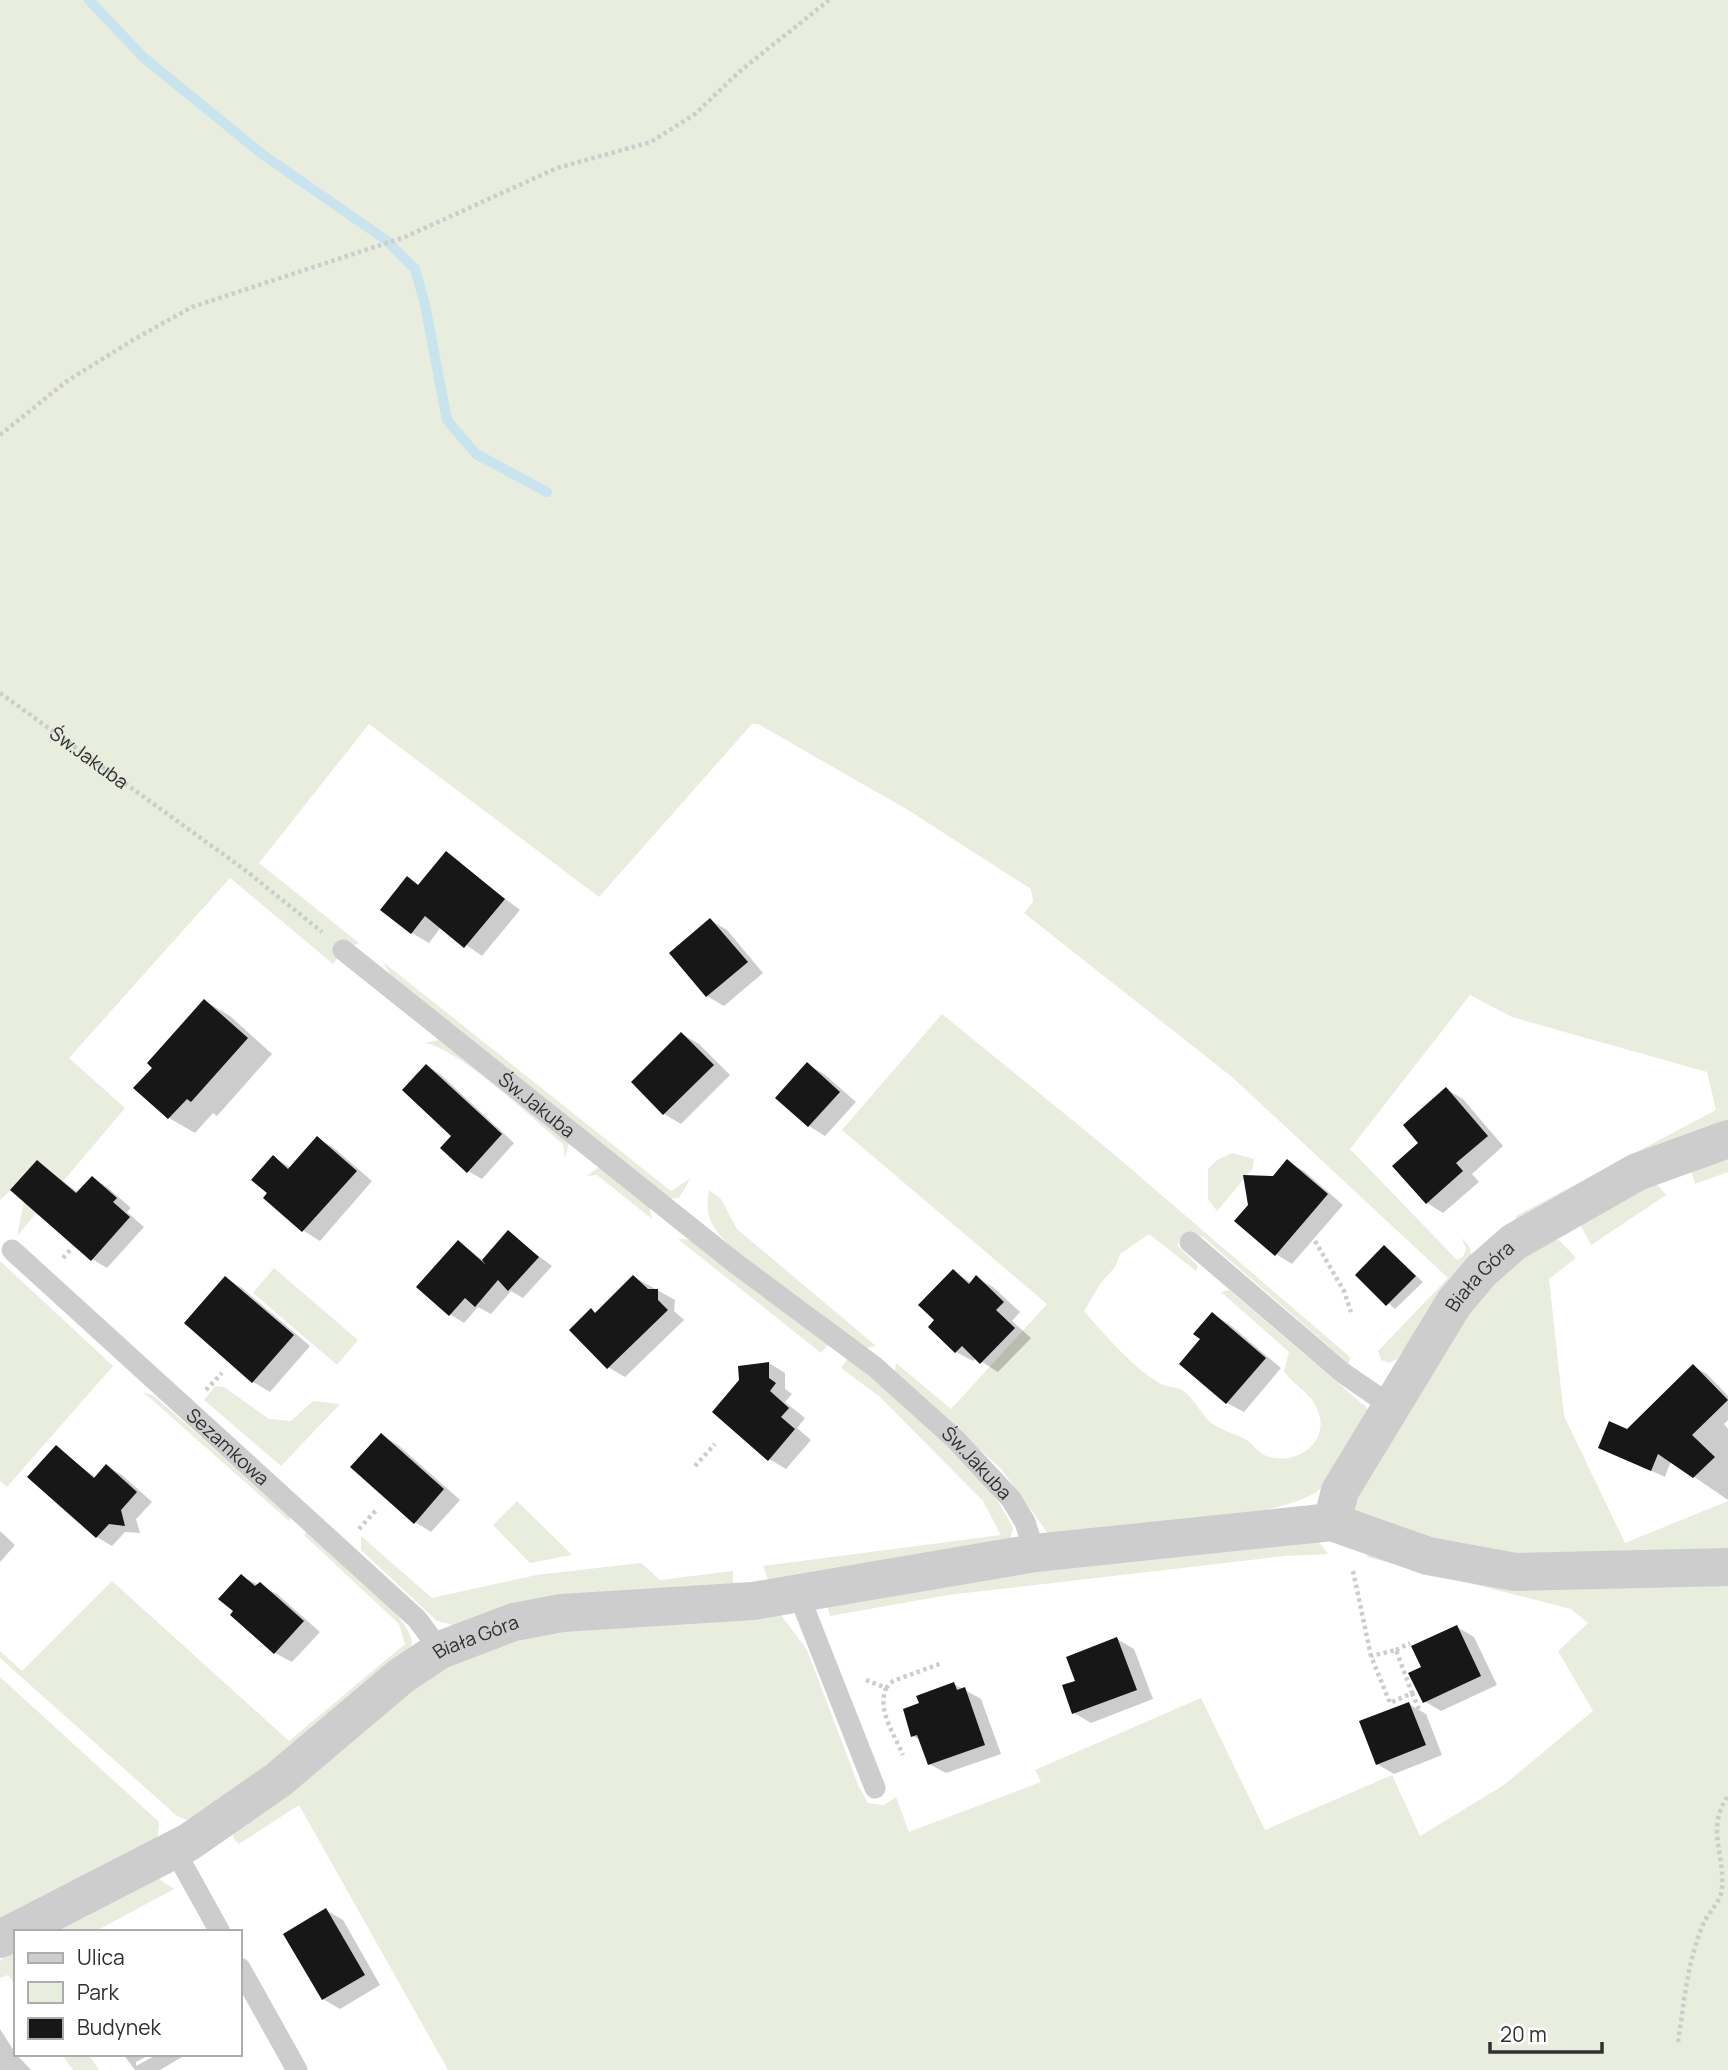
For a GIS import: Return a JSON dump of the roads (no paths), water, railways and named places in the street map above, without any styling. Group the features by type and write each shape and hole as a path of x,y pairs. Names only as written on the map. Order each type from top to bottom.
{"street":[{"name":"Biała Góra","path":"17,1930 174,1849 278,1780 401,1676 440,1650 514,1622 562,1614 753,1601 1035,1553 1332,1522 1340,1490 1454,1303 1481,1270 1514,1242 1637,1172 1728,1139"},
{"path":"1332,1522 1428,1556 1515,1572 1728,1567"}],"lane":[{"name":"Św.Jakuba","path":"343,950 735,1263 875,1367 955,1439 1011,1499 1026,1522 1035,1553"},
{"path":"1191,1242 1343,1373 1391,1406"},
{"name":"Sezamkowa","path":"12,1250 417,1619 440,1650"},
{"path":"798,1593 875,1788"},
{"path":"174,1849 219,1930"},
{"path":"242,1972 296,2070"}],"waterway":[{"path":"89,0 143,57 262,154 386,240 415,269 425,305 447,420 476,454 547,492"}]}
